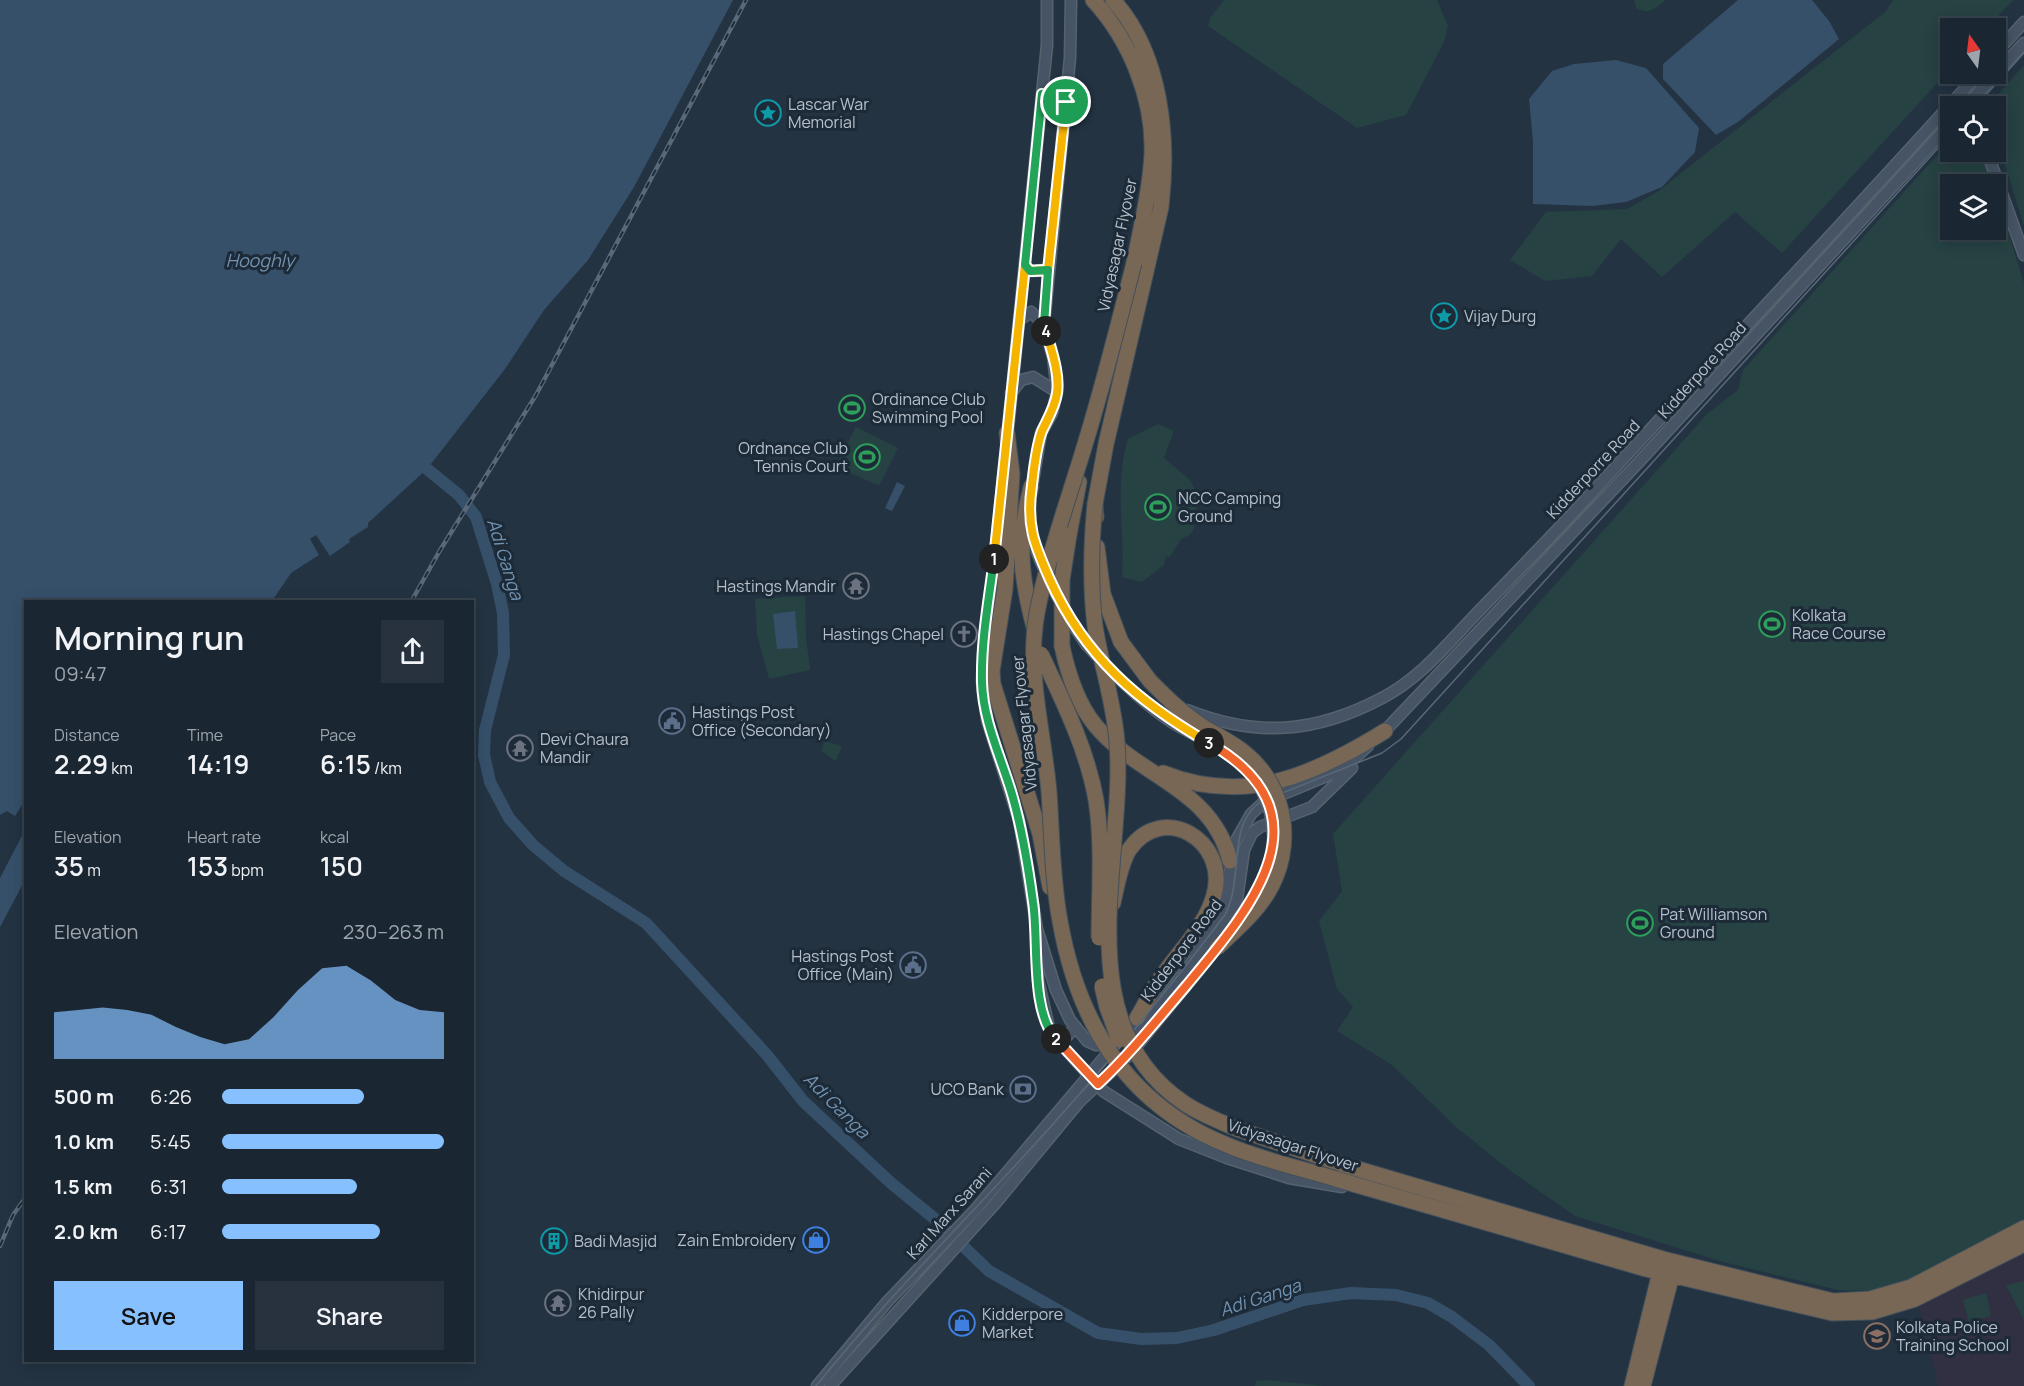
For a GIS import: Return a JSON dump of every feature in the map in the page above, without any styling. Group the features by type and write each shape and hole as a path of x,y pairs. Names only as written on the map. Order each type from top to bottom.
{"highway":[{"name":"Vidyasagar Flyover","path":"1093,0 1109,18 1135,68 1149,117 1152,152 1149,185 1134,262 1086,444 1071,487 1037,614 1034,679 1048,780 1059,918 1071,969 1101,1041 1145,1096 1187,1125 1226,1145 1339,1171 1414,1185 1668,1267"},
{"name":"Vidyasagar Flyover","path":"1113,0 1139,40 1157,92 1165,137 1165,171 1161,207 1106,444 1095,504 1091,551 1095,627 1114,716 1118,773 1109,920 1111,980 1125,1031 1140,1057 1164,1086 1183,1102 1237,1129 1404,1198 1668,1267"},
{"path":"1007,433 1012,474 1005,589 992,671 993,684 1040,834 1050,887 1059,918"},
{"path":"1086,444 1062,580 1062,646 1078,699 1094,724 1138,762 1199,805 1218,828 1230,861"},
{"path":"1031,487 1021,525 1021,556 1026,598 1041,654 1076,733 1092,778 1099,827 1099,962 1107,1007 1115,1033 1144,1078 1177,1108 1227,1136 1339,1171"},
{"path":"1095,504 1103,594 1121,642 1150,681 1176,706 1252,759 1273,786 1284,822 1281,859 1268,893 1257,909 1217,948"},
{"path":"1138,762 1187,781 1214,786 1260,786 1328,765 1380,736"},
{"path":"1109,920 1120,874 1129,851 1134,845 1154,832 1173,828 1191,832 1206,846 1215,862 1217,881 1207,912 1159,980 1137,1018"},
{"path":"1979,1261 2024,1228"},
{"path":"1668,1267 1833,1301 1870,1299 1911,1287 2024,1244"},
{"path":"1632,1386 1668,1267"},
{"path":"1643,1386 1668,1267"}],"main road":[{"path":"1047,0 1047,45 982,682 987,720 1019,820 1037,929 1056,990 1076,1027 1087,1041 1096,1045 1117,1043"},
{"path":"830,1386 994,1205 1079,1102 1131,1053 1217,948 1258,891 1269,868 1274,831 1264,793 1252,774 1230,754 1172,722 1149,705 1125,685 1086,644 1057,594 1029,526 1031,487 1041,433 1052,412 1057,392 1053,357 1044,324 1066,102 1071,0"},
{"path":"2006,42 2024,22"},
{"path":"1977,96 2024,42"},
{"name":"Kidderporre Road","path":"1176,706 1218,722 1257,729 1279,729 1327,721 1385,697 1422,671 1548,541 1968,84"},
{"path":"1962,90 1965,96"},
{"path":"1042,94 1066,102"},
{"name":"Kidderpore Road","path":"1243,836 1312,807 1638,463 1940,134"},
{"path":"1991,162 2024,255"},
{"path":"1025,265 1030,271 1048,270"},
{"path":"1019,320 1030,312 1044,324"},
{"path":"1011,394 1021,380 1033,377 1057,392"},
{"name":"Kidderpore Road","path":"1103,1060 1219,914 1226,900 1230,861 1251,814 1264,802 1341,770 1380,736"},
{"name":"Kidderpore Road","path":"1098,1084 1230,913 1237,899 1243,836"},
{"path":"1037,929 1038,980 1050,1032 1089,1075 1123,1106 1179,1139 1227,1158 1289,1178 1404,1198"},
{"path":"1060,1043 1076,1027"},
{"name":"Karl Marx Sarani","path":"818,1386 887,1302 975,1210 1103,1060"},
{"path":"975,1210 994,1205"}],"shaded area":[{"path":"2024,1249 2024,1386 1938,1386 1918,1301"}],"green space":[{"path":"1224,0 1437,0 1448,26 1444,42 1406,115 1357,128 1208,26 1210,18"},
{"path":"1634,0 1665,1 1651,10 1644,11 1636,8"},
{"path":"1893,0 2013,0 1996,18 1940,18 1940,80 1782,253 1735,212 1662,277 1621,239 1592,276 1545,281 1510,260 1546,212 1627,209 1657,192 1885,12"},
{"path":"2024,65 2024,226 2004,162 2006,96 1997,96"},
{"name":"Kolkata Race Course","path":"1940,152 1940,162 1986,162 1990,174 1940,174 1940,240 2006,240 2006,225 2024,283 2024,1223 1909,1281 1875,1291 1838,1290 1723,1262 1575,1216 1512,1172 1456,1127 1392,1065 1337,1031 1353,1007 1337,989 1319,921 1342,891 1333,834 1707,414 1738,390 1743,370"},
{"name":"NCC Camping Ground","path":"1158,424 1174,431 1164,458 1190,480 1198,495 1194,529 1190,535 1181,539 1170,557 1166,556 1164,565 1142,582 1122,577 1122,473 1128,439"},
{"name":"Ordnance Club Tennis Court","path":"856,427 898,448 879,486 836,466"},
{"path":"805,596 810,670 769,679 757,634 755,599"},
{"path":"825,741 842,746 836,761 821,751"},
{"path":"2024,1281 2024,1320 2006,1285"},
{"path":"1986,1293 1991,1316 1969,1322 1963,1300"},
{"path":"1267,1380 1323,1386 1255,1386 1256,1381"}],"water":[{"name":"Hooghly","path":"0,0 733,0 634,187 588,260 544,310 505,369 427,469 368,523 368,527 349,539 350,542 330,556 316,535 310,539 319,555 291,573 273,600 24,600 24,802 15,816 7,811 0,815"},
{"path":"1738,0 1812,0 1829,21 1839,39 1738,122 1716,135 1663,79 1663,64"},
{"path":"1616,60 1646,68 1699,128 1695,152 1662,187 1626,202 1593,206 1533,204 1533,141 1529,99 1552,71 1574,64"},
{"path":"897,482 905,486 892,511 885,508"},
{"path":"795,611 798,648 777,649 773,614"},
{"path":"24,832 24,882 0,927 0,878"}],"waterway":[{"name":"Adi Ganga","path":"427,469 459,495 476,517 497,584 503,613 504,655 485,730 484,755 490,782 509,818 533,845 564,871 646,923 767,1055 803,1101 891,1183 935,1219 989,1271 1098,1333 1141,1339 1177,1338 1214,1330 1303,1300 1351,1293 1396,1295 1428,1303 1452,1317 1489,1345 1529,1386"}],"tram line":[{"path":"1985,96 2024,53"},
{"path":"816,1386 892,1297 1076,1098 1225,915 1234,884 1239,838 1250,812 1260,802 1382,753 1401,739 1940,146"}],"railway":[{"path":"412,600 439,552 536,395 746,0"},
{"path":"0,1246 13,1215 24,1200"}],"place":[{"name":"Lascar War Memorial","path":"768,113"},
{"name":"Vijay Durg","path":"1444,316"},
{"name":"Ordinance Club Swimming Pool","path":"852,408"},
{"name":"Ordnance Club Tennis Court","path":"867,457"},
{"name":"NCC Camping Ground","path":"1158,507"},
{"name":"Hastings Mandir","path":"856,586"},
{"name":"Kolkata Race Course","path":"1772,624"},
{"name":"Hastings Chapel","path":"964,634"},
{"name":"Hastings Post Office (Secondary)","path":"672,721"},
{"name":"Devi Chaura Mandir","path":"520,748"},
{"name":"Pat Williamson Ground","path":"1640,923"},
{"name":"Hastings Post Office (Main)","path":"913,965"},
{"name":"UCO Bank","path":"1023,1089"},
{"name":"Zain Embroidery","path":"816,1240"},
{"name":"Badi Masjid","path":"554,1241"},
{"name":"Khidirpur 26 Pally","path":"558,1303"},
{"name":"Kidderpore Market","path":"962,1323"},
{"name":"Kolkata Police Training School","path":"1877,1336"}],"route":[{"path":"1066,102 1042,94 1028,226 1025,265 1030,271 1036,271 1048,270 1044,324 1053,357 1057,392 1052,412 1041,433 1031,487 1029,526 1057,594 1086,644 1125,685 1149,705 1172,722 1230,754 1252,774 1264,793 1274,831 1269,868 1258,891 1217,948 1131,1053 1098,1084 1050,1032 1046,1021 1038,980 1037,929 1019,820 987,720 982,682 1025,265 1030,271 1048,270 1066,102"}]}
